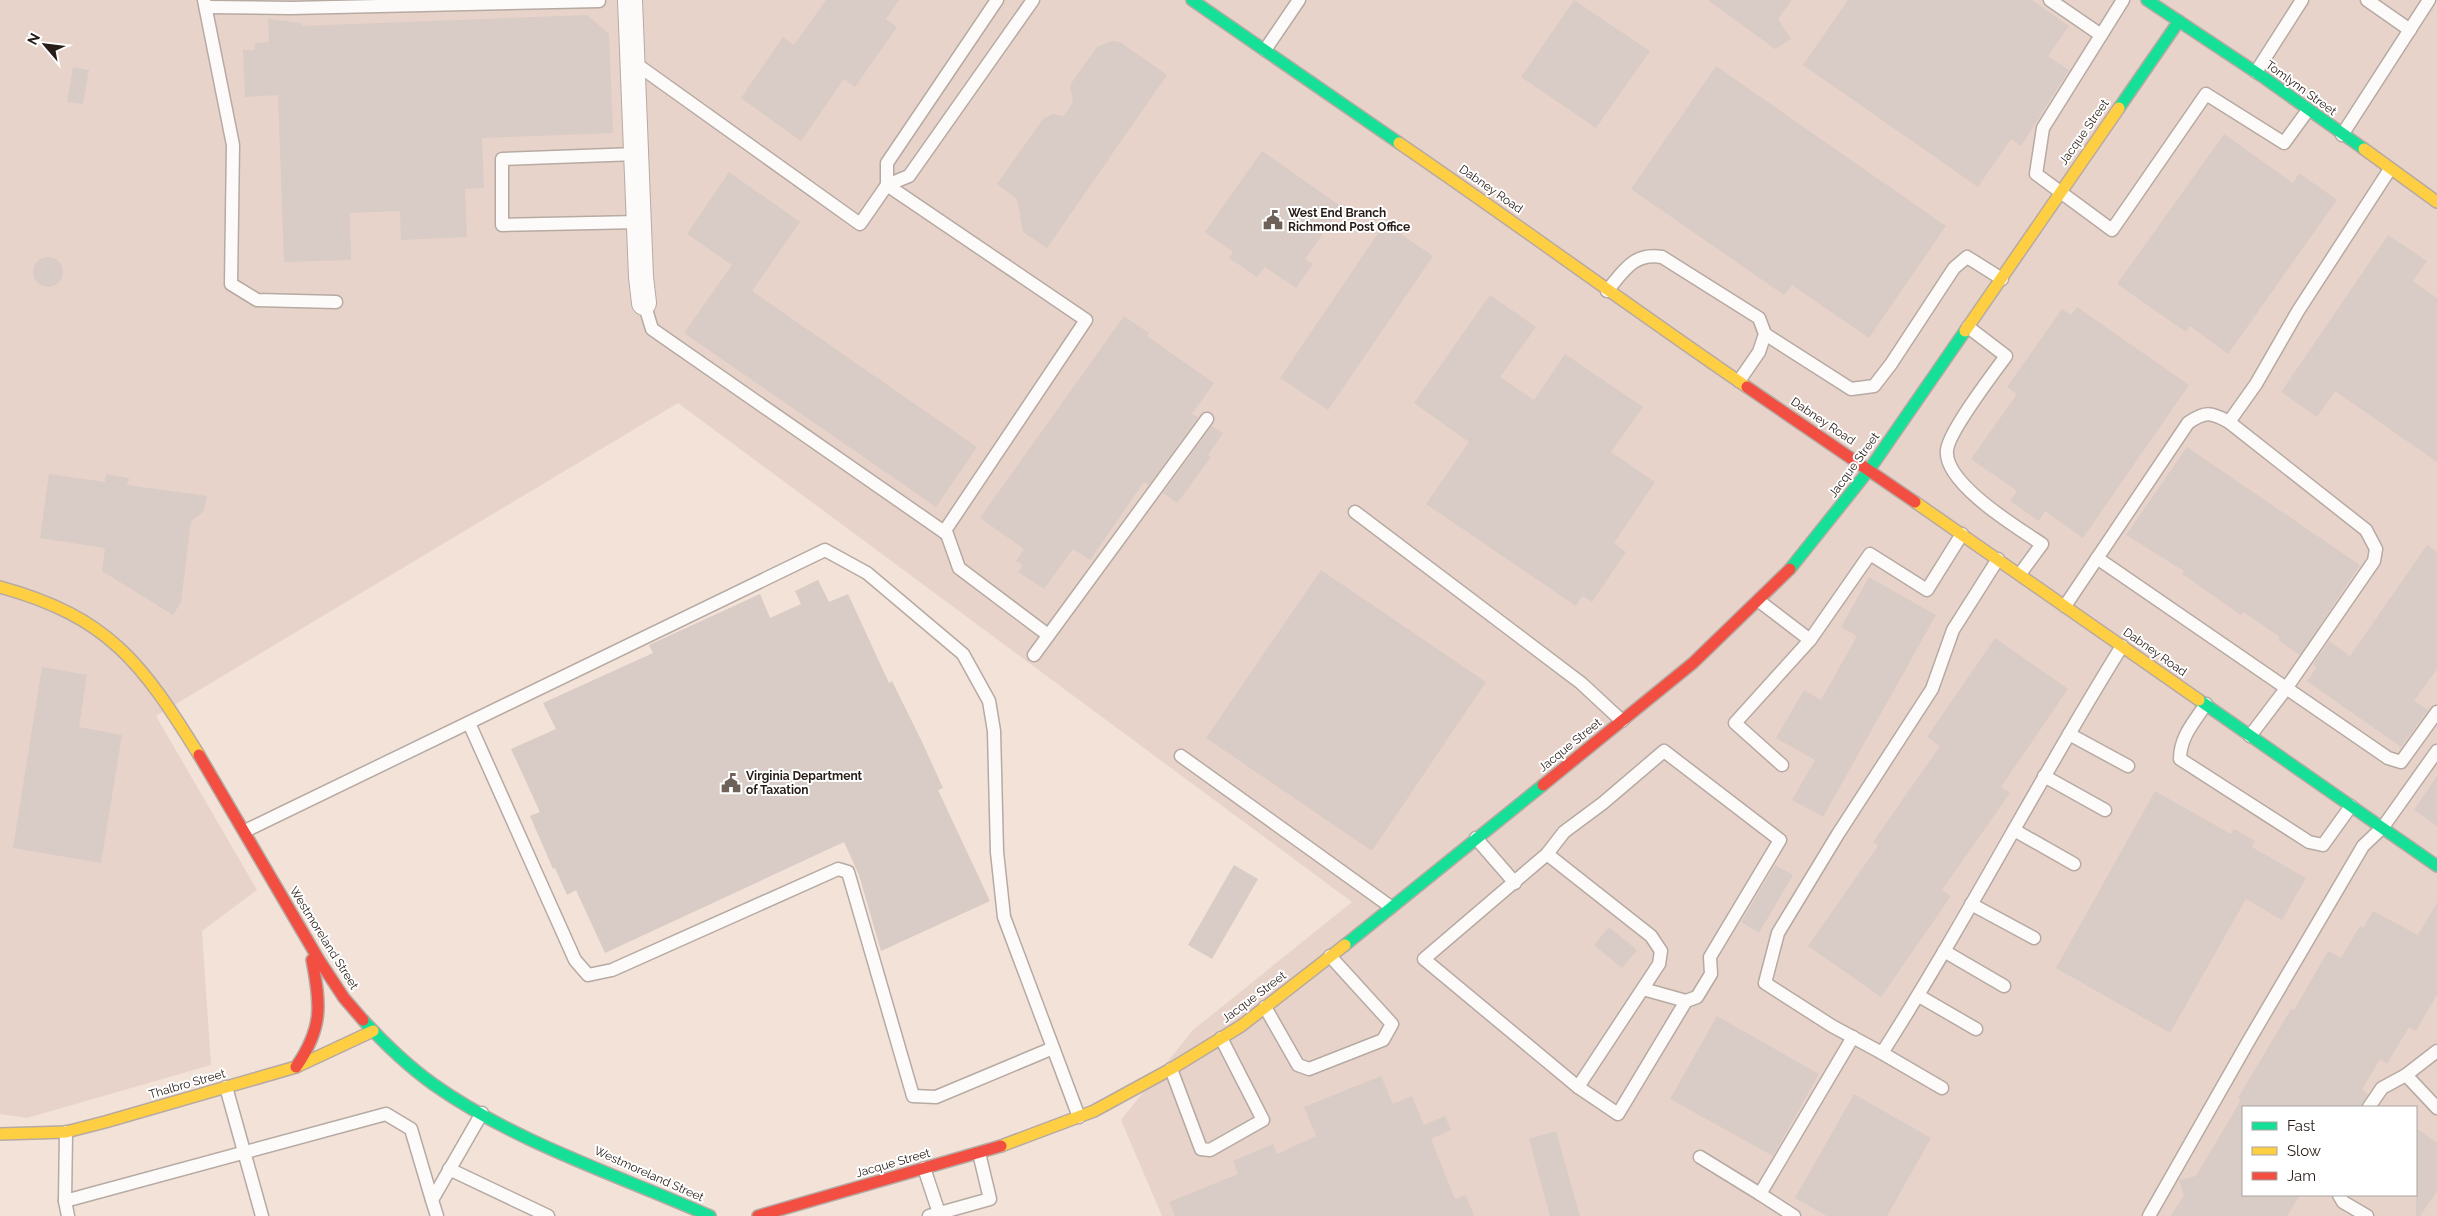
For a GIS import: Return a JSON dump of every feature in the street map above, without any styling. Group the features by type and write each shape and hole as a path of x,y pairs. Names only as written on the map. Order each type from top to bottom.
{"street":[{"path":"630,0 638,222 644,303"},
{"name":"Dabney Road","path":"1192,0 1210,5 1265,50 1501,212 1607,292 1739,380 2020,574 2437,866"},
{"name":"Tomlynn Street","path":"2147,0 2256,72 2437,202"},
{"name":"Jacque Street","path":"758,1216 1045,1132 1079,1117 1170,1070 1221,1038 1266,1006 1330,956 1716,643 1805,553 1869,470 2178,21"},
{"name":"Westmoreland Street","path":"0,587 34,595 72,613 109,638 137,664 170,707 245,831 309,944 340,993 373,1031 421,1075 464,1104 536,1140 710,1216"},
{"path":"296,1067 311,1045 320,1012 320,999 309,944"},
{"name":"Thalbro Street","path":"0,1134 66,1132 296,1067 321,1057 373,1031"}],"lane":[{"path":"887,185 886,163 997,0"},
{"path":"632,61 860,224 887,185 909,176 1033,0"},
{"path":"1265,50 1300,0"},
{"path":"2050,0 2101,35"},
{"path":"2123,0 2043,128 2036,174 2112,230 2206,94 2284,143 2308,110"},
{"path":"2256,72 2302,0"},
{"path":"2367,0 2410,30"},
{"path":"2342,135 2429,0"},
{"path":"336,302 257,300 231,284 233,145 205,4 291,8 599,1"},
{"path":"636,154 502,159 502,225 638,222"},
{"path":"2229,422 2256,384 2298,311 2390,169"},
{"path":"887,185 1086,320 944,532"},
{"path":"1607,292 1631,263 1648,255 1662,257 1759,318 1765,334 1851,389 1874,386 1891,364 1954,268 1967,257 2002,279"},
{"path":"644,303 652,329 947,534 959,568 1048,635"},
{"path":"1968,327 2006,356 1961,420 1947,450 1950,466 1966,488 2042,544 2020,574"},
{"path":"1739,380 1759,352 1765,334"},
{"path":"2065,606 2188,422 2200,414 2215,414 2229,422 2366,530 2376,549 2374,561 2286,688 2250,736"},
{"path":"1034,655 1207,419"},
{"path":"1355,512 1581,683 1622,721"},
{"path":"1782,765 1736,723 1810,640 1870,554 1927,590 1962,534"},
{"path":"245,831 825,550 867,573 963,654 989,701 994,731 997,852 1004,917 1079,1117"},
{"path":"2097,558 2388,758 2401,762 2437,712"},
{"path":"1942,1088 1853,1037 1765,983 1778,933 1838,834 1932,689 1954,630 1998,559"},
{"path":"1759,601 1810,640"},
{"path":"1882,1053 1919,996 2044,776 2122,646"},
{"path":"2206,704 2186,733 2180,747 2180,759 2207,778 2309,842 2323,844 2351,806"},
{"path":"469,723 575,960 588,975 612,970 838,869 848,872 913,1096 936,1096 1053,1048"},
{"path":"2069,734 2128,766"},
{"path":"1643,989 1686,1001 1697,997 1711,974 1710,957 1780,840 1664,751 1603,803 1569,827 1547,854 1424,959 1578,1086 1618,1114 1686,1001"},
{"path":"2150,1216 2248,1042 2363,846 2383,827 2437,751"},
{"path":"1181,756 1391,907"},
{"path":"2044,776 2105,810"},
{"path":"2014,830 2074,864"},
{"path":"1476,838 1515,883"},
{"path":"1547,854 1651,936 1661,950 1659,964 1578,1086"},
{"path":"1971,904 2034,938"},
{"path":"1944,951 2004,986"},
{"path":"1266,1006 1298,1065 1309,1069 1383,1040 1392,1024 1330,956"},
{"path":"1919,996 1976,1029"},
{"path":"1760,1194 1853,1037"},
{"path":"1170,1070 1201,1149 1210,1150 1263,1120 1221,1038"},
{"path":"2369,1106 2382,1088 2406,1075 2437,1051"},
{"path":"2406,1075 2437,1108"},
{"path":"226,1087 262,1216"},
{"path":"432,1200 482,1113"},
{"path":"65,1201 386,1114 411,1129 437,1216"},
{"path":"66,1132 65,1201 68,1216"},
{"path":"924,1168 934,1215 990,1199 978,1153"},
{"path":"1700,1157 1794,1216"},
{"path":"450,1169 548,1216"},
{"path":"2340,1196 2343,1202 2368,1216"}],"shaded area":[{"path":"0,0 2437,0 2437,1216 1162,1216 1121,1120 1193,1030 1352,902 678,403 156,716 257,890 202,931 211,1065 27,1118 0,1114"}],"building":[{"path":"826,0 899,0 886,19 897,27 855,87 844,79 801,141 741,98 783,37 794,45"},
{"path":"1574,0 1650,51 1596,128 1521,77"},
{"path":"1708,0 1792,0 1778,19 1791,39 1775,49"},
{"path":"1848,0 2032,0 2069,26 2048,56 2069,70 2021,146 2011,139 1978,187 1803,65"},
{"path":"587,15 609,34 613,133 482,138 484,188 465,189 467,237 401,240 400,211 350,213 351,260 284,262 278,95 245,97 243,50 255,50 255,43 269,42 268,19 302,23 302,26"},
{"path":"1112,41 1120,42 1167,75 1047,248 1023,232 1017,199 997,184 1043,119 1053,114 1064,116 1073,102 1070,85 1097,47"},
{"path":"1716,66 1946,226 1869,338 1792,285 1784,295 1631,189"},
{"path":"73,67 89,70 83,104 67,102"},
{"path":"2224,134 2293,183 2299,173 2337,200 2228,354 2190,326 2186,332 2117,284"},
{"name":"West End Branch Richmond Post Office","path":"1262,151 1342,207 1305,259 1313,264 1296,288 1265,267 1257,277 1229,258 1233,252 1205,232"},
{"path":"729,172 800,222 752,291 977,447 936,507 684,333 732,265 687,234"},
{"path":"1385,223 1433,256 1328,410 1280,378"},
{"path":"2388,235 2427,261 2413,281 2437,298 2437,462 2335,391 2317,417 2281,392"},
{"path":"48,257 59,261 63,272 59,283 48,287 37,283 33,272 37,261"},
{"path":"1490,295 1536,327 1500,377 1534,400 1565,354 1643,407 1611,452 1655,482 1614,543 1626,552 1592,602 1582,596 1576,606 1426,504 1469,442 1414,403"},
{"path":"2077,307 2189,385 2083,538 2045,511 2039,521 2010,501 2017,491 1971,459 2017,394 2007,387 2062,309 2071,315"},
{"path":"1124,316 1149,333 1147,336 1214,383 1192,414 1198,417 1149,485 1144,482 1090,560 1073,549 1044,589 1018,572 1023,565 1016,561 1024,549 980,518"},
{"path":"1212,426 1223,433 1208,455 1211,457 1178,502 1174,501 1163,493"},
{"path":"2187,447 2360,565 2300,655 2278,640 2280,637 2243,612 2241,615 2182,574 2184,571 2126,535"},
{"path":"49,474 105,482 106,474 129,478 127,485 207,496 204,511 191,521 181,602 173,615 102,571 105,548 40,538"},
{"path":"2427,545 2437,552 2437,669 2414,701 2428,710 2401,747 2307,681 2317,667 2313,664 2329,641 2350,656"},
{"path":"1321,570 1486,682 1372,851 1206,738"},
{"path":"1869,577 1936,615 1823,817 1792,800 1815,760 1776,738 1804,690 1821,700 1857,636 1841,627"},
{"name":"Virginia Department of Taxation","path":"818,580 829,602 848,594 889,683 892,681 922,742 943,788 938,790 990,901 881,951 859,875 844,842 605,953 576,890 567,895 555,868 553,869 530,816 540,812 511,749 556,729 543,703 653,653 649,645 760,594 770,618 801,604 795,591"},
{"path":"1995,638 2068,689 2001,787 2010,793 1942,890 1951,896 1881,997 1808,946 1878,846 1873,842 1940,746 1927,737"},
{"path":"42,667 87,675 79,727 122,735 101,863 13,848"},
{"path":"2437,776 2437,826 2414,810"},
{"path":"2155,791 2231,834 2234,829 2255,841 2252,847 2306,878 2282,920 2246,899 2170,1033 2056,968"},
{"path":"1234,865 1258,879 1212,959 1188,945"},
{"path":"1775,865 1793,875 1759,933 1741,922"},
{"path":"2437,903 2437,994 2416,1031 2409,1027 2387,1064 2380,1059 2362,1090 2368,1094 2362,1106 2242,1106 2242,1196 2299,1196 2287,1216 2171,1216 2184,1195 2179,1180 2196,1176 2241,1100 2238,1098 2291,1009 2294,1010 2328,951 2341,958 2360,926 2363,928 2373,911 2418,935"},
{"path":"1609,927 1637,950 1622,968 1594,945"},
{"path":"1717,1016 1819,1074 1773,1156 1670,1099"},
{"path":"1381,1076 1393,1104 1412,1096 1424,1125 1445,1116 1451,1130 1431,1139 1455,1199 1466,1195 1474,1216 1175,1216 1169,1202 1238,1174 1233,1161 1273,1144 1277,1154 1316,1136 1304,1107"},
{"path":"1854,1094 1931,1138 1887,1216 1827,1216 1795,1198"},
{"path":"2417,1129 2437,1143 2437,1191 2420,1216 2416,1216"},
{"path":"1556,1131 1580,1216 1550,1216 1529,1139"}],"traffic: fast":[{"path":"1192,0 1399,143"},
{"path":"2147,0 2266,79 2364,149"},
{"path":"2119,108 2179,21"},
{"path":"1790,569 1869,470 1965,331"},
{"path":"2199,700 2437,866"},
{"path":"1345,945 1543,785"},
{"path":"363,1020 414,1070 465,1105 498,1124 568,1157 710,1216"}],"traffic: slow":[{"path":"1965,331 2119,108"},
{"path":"1399,143 1747,387"},
{"path":"2364,149 2437,202"},
{"path":"1915,502 2199,700"},
{"path":"0,587 38,599 69,613 96,629 119,648 140,669 159,694 199,755"},
{"path":"1001,1146 1094,1111 1171,1069 1241,1026 1345,945"},
{"path":"0,1134 66,1132 105,1122 296,1067 373,1031"}],"traffic: jam":[{"path":"1747,387 1915,502"},
{"path":"1543,785 1693,663 1790,569"},
{"path":"199,755 319,960 344,998 363,1020"},
{"path":"296,1067 311,1040 318,1016 317,990 312,960"},
{"path":"758,1216 1001,1146"}],"place":[{"name":"West End Branch Richmond Post Office","path":"1273,220"},
{"name":"Virginia Department of Taxation","path":"731,783"}]}
